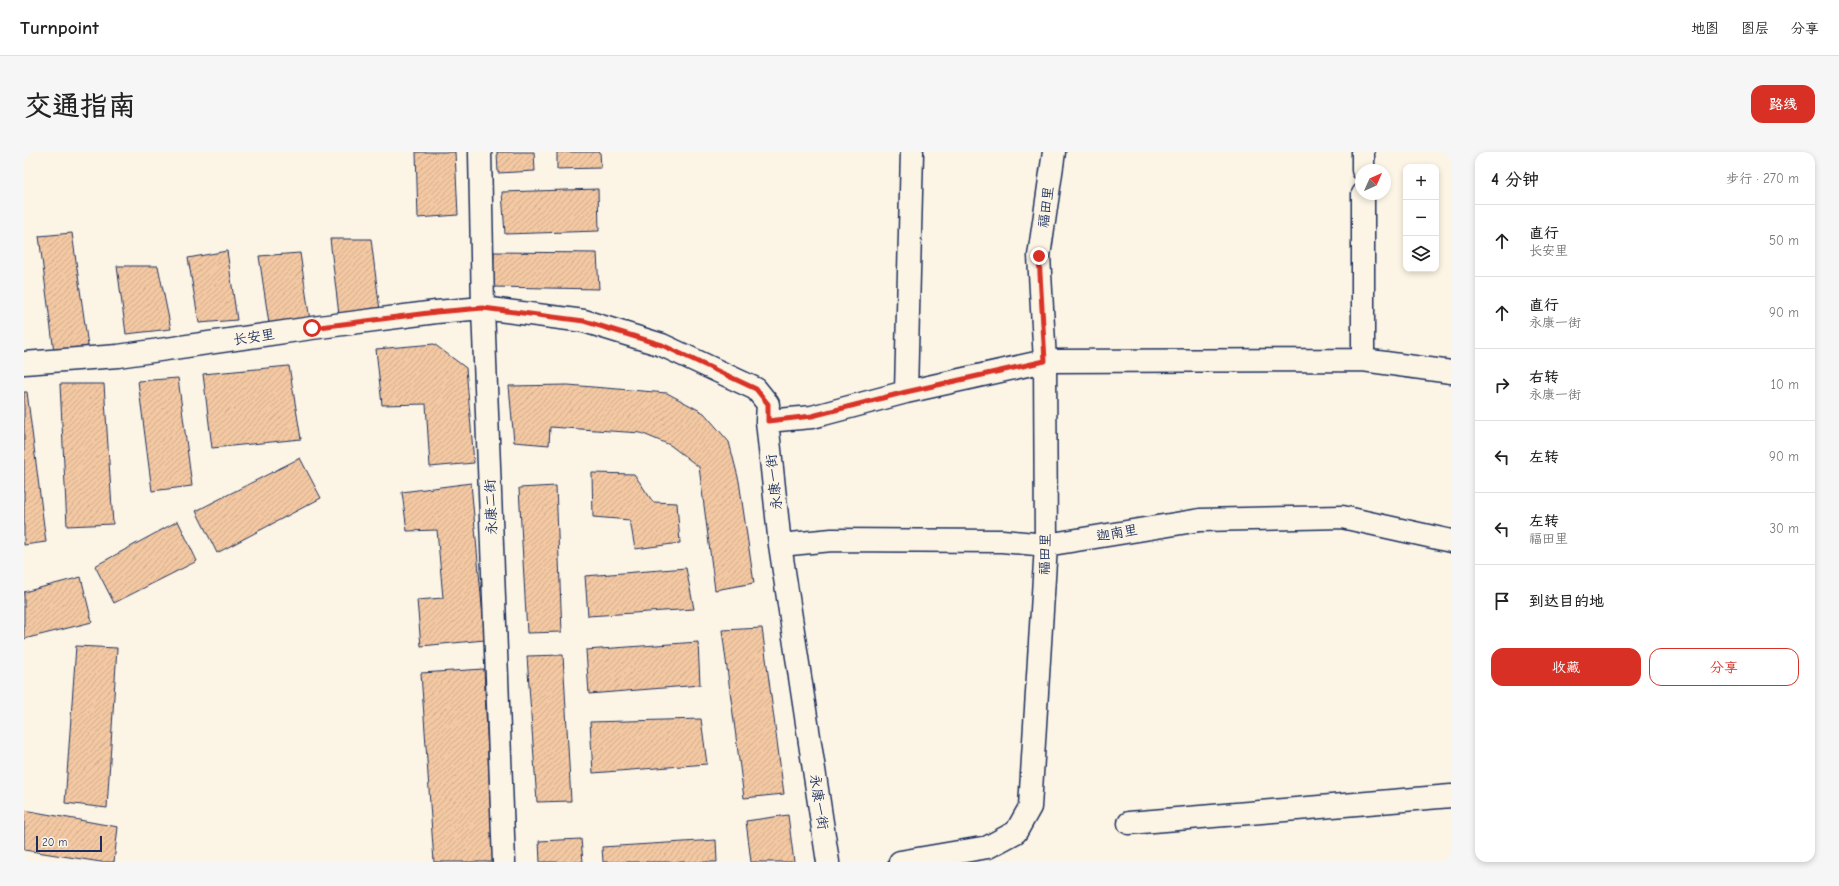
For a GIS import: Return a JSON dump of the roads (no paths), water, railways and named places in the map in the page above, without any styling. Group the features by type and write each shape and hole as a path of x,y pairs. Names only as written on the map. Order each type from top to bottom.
{"street":[{"name":"永康二街","path":"480,152 483,308 504,862"},
{"path":"906,392 912,152"},
{"name":"福田里","path":"900,862 988,847 1016,832 1030,806 1046,545 1045,361 1039,256 1054,152"},
{"path":"1363,152 1363,164"},
{"path":"1363,200 1363,360"},
{"name":"长安里","path":"24,363 118,356 312,328 436,312 483,308"},
{"name":"永康一街","path":"483,308 584,321 662,345 756,389 768,404 768,421 780,545 828,862"},
{"path":"768,421 812,416 906,392 1045,361 1363,360 1451,372"},
{"name":"迦南里","path":"780,545 832,540 1002,541 1046,545 1200,520 1342,517 1451,541"},
{"path":"1129,823 1451,796"}]}
